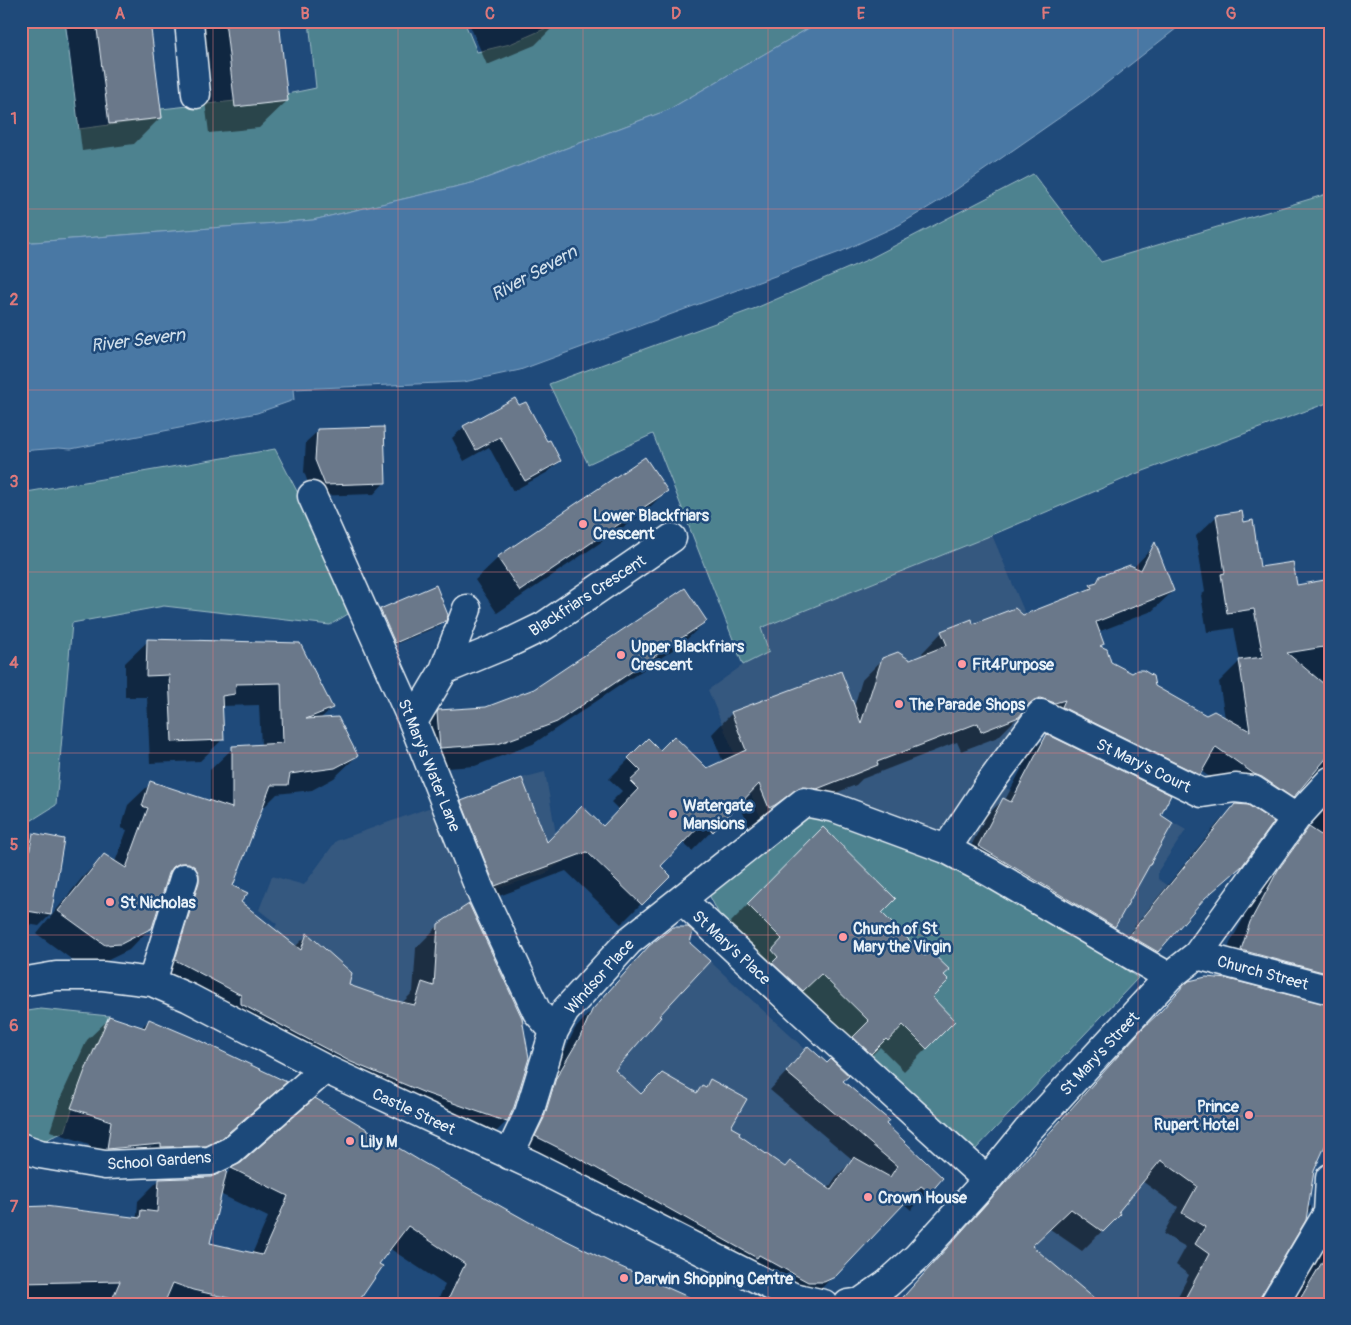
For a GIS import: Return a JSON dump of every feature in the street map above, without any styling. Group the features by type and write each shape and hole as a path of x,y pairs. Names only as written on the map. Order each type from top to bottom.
{"street":[{"path":"189,21 196,94"},
{"name":"St Mary's Water Lane","path":"312,496 413,722 480,890 537,1012 554,1030"},
{"name":"Blackfriars Crescent","path":"444,670 507,644 544,626 672,538"},
{"path":"413,722 444,670 467,609"},
{"name":"St Mary's Court","path":"946,849 990,783 1041,714 1202,793 1235,788 1253,790 1296,818"},
{"name":"St Mary's Street","path":"857,1303 887,1284 917,1257 987,1180 1027,1131 1169,977 1197,955 1296,818 1330,781"},
{"name":"St Mary's Place","path":"987,1180 682,900 804,802 835,808 946,849 991,873 1169,977"},
{"path":"152,982 184,878"},
{"name":"Windsor Place","path":"509,1155 529,1113 554,1030 565,1011 628,942 682,900"},
{"name":"Church Street","path":"1197,955 1330,990"},
{"name":"Castle Street","path":"21,982 56,976 103,976 152,982 189,998 325,1069 509,1155 793,1297 824,1304"},
{"name":"School Gardens","path":"23,1148 40,1154 105,1165 210,1160 231,1151 325,1069"},
{"path":"1274,1304 1312,1238 1329,1214 1330,1178"}],"shaded area":[{"path":"992,535 1064,706 1004,787 1111,846 1141,804 1186,830 1158,871 1158,879 1169,886 1236,803 1277,826 1253,857 1205,898 1157,954 978,846 961,838 805,798 760,816 708,690 743,665 769,652 761,628"},
{"path":"545,772 561,863 545,874 490,891 459,802 522,778"},
{"path":"434,806 522,1018 527,1047 528,1069 512,1124 425,1093 241,1004 240,988 277,924 259,910 272,876 304,885 336,841"},
{"path":"691,937 690,943 805,1049 808,1046 835,1070 833,1073 889,1120 886,1125 932,1167 884,1224 835,1277 824,1282 807,1282 759,1255 757,1258 534,1135 580,1037 602,998 649,946"},
{"path":"1206,977 1236,980 1330,1003 1330,1135 1314,1171 1310,1195 1302,1208 1306,1215 1303,1227 1295,1229 1256,1304 909,1304 1009,1180 1125,1046 1188,981"}],"green space":[{"path":"21,21 65,21 79,129 162,118 161,109 235,101 288,101 287,94 316,88 309,21 464,21 477,52 510,44 558,23 558,21 821,21 668,110 476,182 313,220 21,243"},
{"path":"1033,174 1101,262 1330,193 1330,402 1138,473 992,535 761,628 769,652 743,665 653,434 588,464 549,384 756,308 869,259"},
{"path":"275,449 299,495 353,611 330,625 164,606 72,623 56,805 29,822 21,820 21,493"},
{"path":"804,809 987,876 1138,978 975,1150 723,922 703,883"},
{"path":"41,1009 109,1016 86,1066 65,1132 52,1137 21,1156 21,1012"}],"water":[{"name":"River Severn","path":"821,21 1186,21 1085,100 944,198 899,225 840,252 520,370 464,382 293,389 294,400 257,413 71,449 21,451 21,243 313,220 476,182 668,110"}],"building":[{"path":"96,21 150,21 162,118 109,124"},
{"path":"225,21 279,21 288,101 235,107"},
{"path":"515,398 519,405 526,402 547,441 550,440 561,461 525,481 500,437 476,450 463,426"},
{"path":"384,427 386,483 325,485 315,460 317,429"},
{"name":"Lower Blackfriars Crescent","path":"645,457 668,491 520,591 497,557"},
{"path":"1242,511 1244,522 1253,520 1260,567 1293,562 1297,585 1330,579 1330,646 1287,653 1330,689 1330,754 1293,798 1262,777 1254,774 1216,747 1200,775 1062,707 1065,700 1055,703 1040,698 1029,704 1019,717 981,732 978,723 877,762 878,765 817,789 800,787 769,808 759,784 713,832 703,822 661,866 671,876 642,905 587,852 495,886 461,801 522,778 547,842 582,806 603,826 638,789 630,781 641,771 628,758 648,738 660,750 674,736 707,768 746,750 731,712 841,671 861,723 882,658 898,652 910,660 947,645 941,631 972,619 973,624 1015,608 1023,615 1092,588 1090,584 1097,582 1100,576 1130,565 1141,570 1155,542 1174,591 1096,622 1104,644 1100,646 1107,649 1111,662 1132,673 1137,670 1143,670 1153,676 1155,686 1206,715 1214,711 1250,731 1239,660 1263,657 1254,609 1227,613 1221,574 1225,573 1216,515"},
{"path":"436,585 448,615 446,621 395,643 380,609"},
{"name":"Upper Blackfriars Crescent","path":"685,588 707,621 557,722 498,744 440,748 438,710 486,707 534,689"},
{"path":"147,639 300,643 333,708 306,719 338,717 358,756 335,768 290,774 288,785 271,785 233,886 248,893 241,902 301,950 307,933 352,973 349,985 392,1000 415,1005 422,982 434,986 438,924 469,904 522,1018 529,1058 514,1107 507,1122 425,1093 351,1062 241,1004 241,995 175,960 199,882 199,874 195,867 189,863 180,863 173,867 169,873 152,928 121,944 105,945 58,911 104,854 126,868 148,808 142,806 150,781 232,808 232,746 283,743 281,683 236,684 235,694 222,696 224,740 172,742 169,675 146,676"},
{"path":"1047,734 1171,795 1161,815 1173,823 1115,927 978,846 1003,798 1011,802"},
{"path":"1235,804 1248,805 1274,822 1242,866 1205,898 1158,952 1129,935"},
{"name":"Church of St Mary the Virgin","path":"823,827 896,899 882,913 925,956 930,951 950,970 944,975 949,980 932,997 955,1021 927,1049 903,1025 888,1041 886,1039 871,1054 853,1037 869,1021 821,974 803,991 772,963 778,957 772,950 782,939 747,904"},
{"path":"1309,827 1330,841 1330,974 1241,950 1250,922 1278,870"},
{"path":"33,833 64,839 51,915 21,910 21,858 28,859"},
{"path":"673,927 688,927 693,931 690,943 710,961 659,1016 661,1017 615,1070 641,1094 662,1073 697,1093 702,1085 706,1087 710,1079 747,1099 731,1127 740,1132 739,1135 785,1167 790,1161 831,1190 854,1157 890,1177 897,1166 786,1072 808,1046 827,1063 831,1059 849,1076 843,1081 889,1120 886,1124 943,1178 930,1193 921,1186 835,1277 824,1282 808,1282 759,1255 757,1258 571,1154 535,1136 544,1118 556,1078 580,1037 592,1010 649,946"},
{"path":"1206,977 1228,979 1330,1005 1330,1135 1314,1171 1306,1220 1258,1304 1182,1304 1209,1254 1195,1244 1205,1227 1182,1213 1197,1186 1161,1160 1119,1211 1121,1214 1103,1232 1071,1209 1032,1246 1101,1304 897,1304 1143,1028 1184,985 1189,981"},
{"path":"109,1016 145,1028 149,1019 287,1082 222,1138 206,1146 161,1147 161,1144 107,1149 111,1121 71,1108"},
{"path":"315,1098 422,1162 529,1222 610,1262 704,1304 446,1304 465,1264 408,1226 379,1264 383,1266 357,1304 255,1304 193,1290 173,1283 164,1304 110,1304 120,1281 21,1283 21,1207 45,1206 140,1218 141,1210 157,1212 159,1179 211,1177 227,1170 210,1243 262,1255 288,1196 231,1168 241,1163"},
{"path":"1330,1249 1330,1304 1297,1304"}],"place":[{"name":"Lower Blackfriars Crescent","path":"583,524"},
{"name":"Upper Blackfriars Crescent","path":"621,655"},
{"name":"Fit4Purpose","path":"962,664"},
{"name":"The Parade Shops","path":"899,704"},
{"name":"Watergate Mansions","path":"673,814"},
{"name":"St Nicholas","path":"110,902"},
{"name":"Church of St Mary the Virgin","path":"843,937"},
{"name":"Prince Rupert Hotel","path":"1249,1115"},
{"name":"Lily M","path":"350,1141"},
{"name":"Crown House","path":"868,1197"},
{"name":"Darwin Shopping Centre","path":"624,1278"}]}
